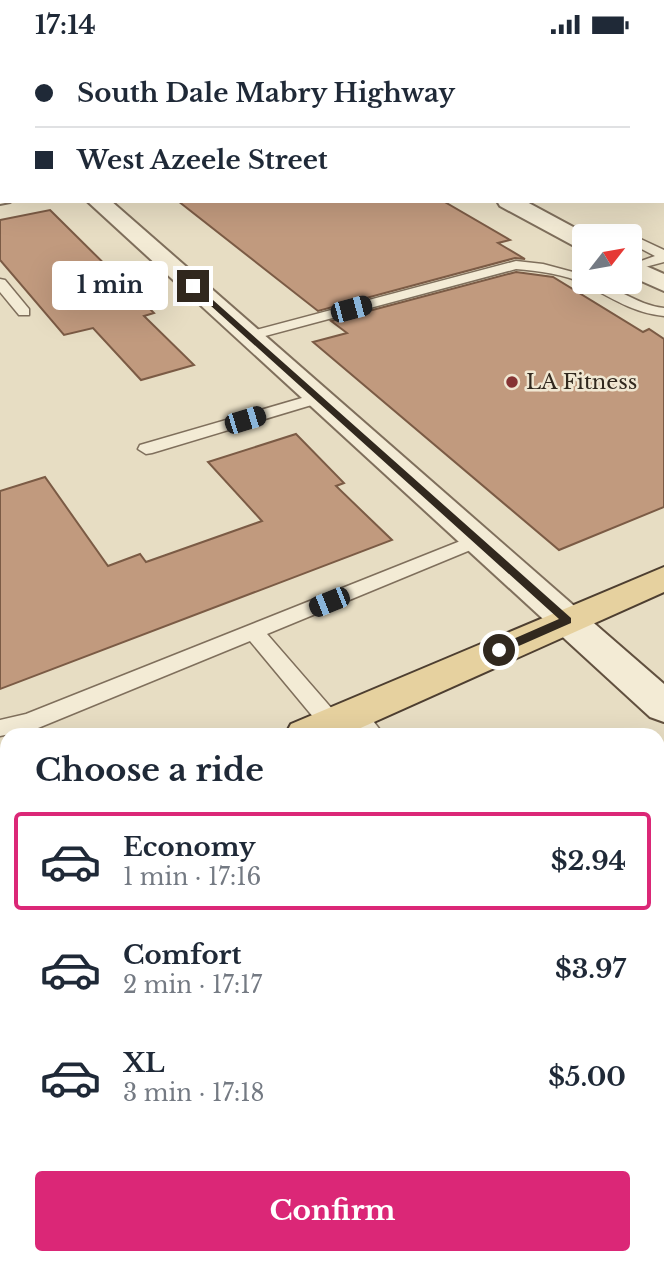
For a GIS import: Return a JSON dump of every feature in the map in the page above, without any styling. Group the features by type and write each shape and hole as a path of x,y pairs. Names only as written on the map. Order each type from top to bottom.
{"main road":[{"path":"341,727 567,620 664,578"}],"street":[{"path":"101,203 663,704"},
{"path":"512,203 572,236"},
{"path":"642,273 664,285"}],"lane":[{"path":"642,244 661,253 662,258 642,264"},
{"path":"250,336 516,265 543,268 572,276"},
{"path":"0,283 24,312"},
{"path":"613,294 644,310 664,312"},
{"path":"146,449 319,398"},
{"path":"0,728 30,722 478,540"},
{"path":"254,632 341,727"}],"building":[{"path":"181,203 446,203 510,240 498,243 525,259 515,258 318,311"},
{"path":"50,210 154,313 144,316 194,365 141,380 93,328 64,335 0,260 0,220"},
{"name":"LA Fitness","path":"516,272 553,277 572,289 572,294 581,294 643,332 649,329 664,339 664,507 559,550 313,342 347,333 331,321"},
{"path":"296,434 344,483 336,486 392,540 0,689 0,491 45,477 108,566 140,554 146,562 262,521 208,462"}],"place":[{"name":"LA Fitness","path":"512,382"}],"route":[{"path":"193,286 567,620 499,650"}]}
